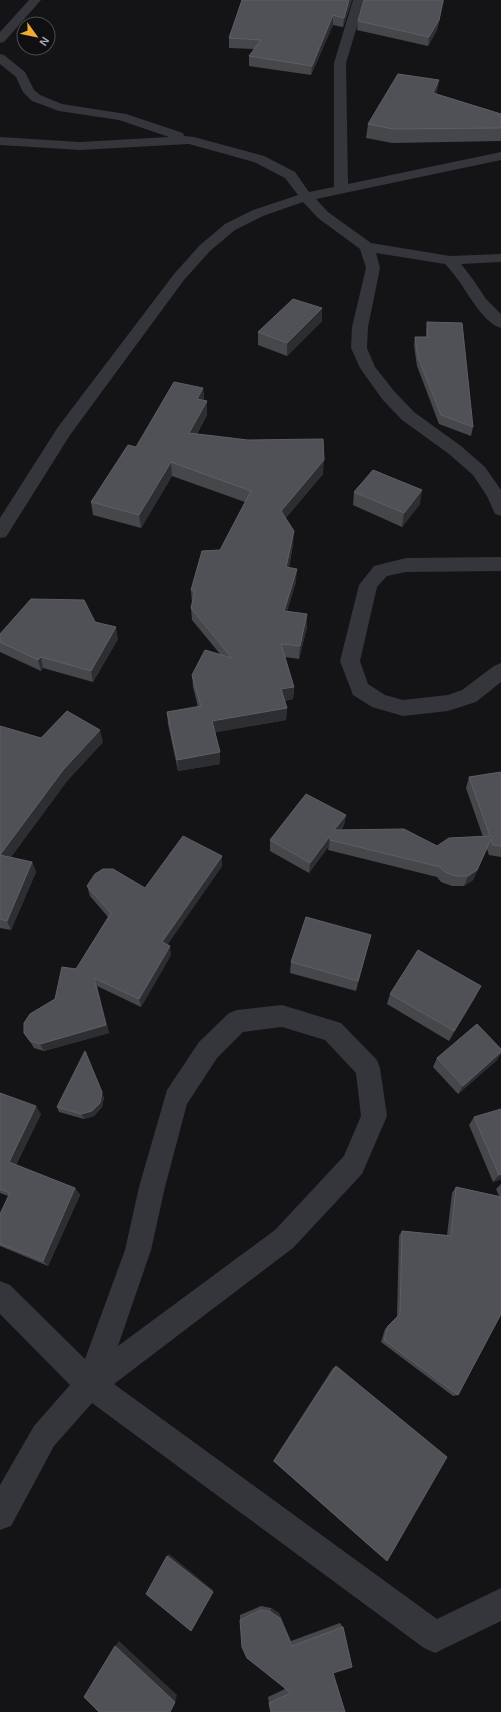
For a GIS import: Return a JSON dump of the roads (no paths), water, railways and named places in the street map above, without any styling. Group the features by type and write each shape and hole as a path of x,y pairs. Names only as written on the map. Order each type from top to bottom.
{"street":[{"path":"0,39 35,0"},
{"path":"341,189 340,64 359,0"},
{"path":"0,58 21,75 29,92 36,98 59,107 122,117 189,140 259,159 290,174 306,197 323,215 367,247 450,260 501,258"},
{"path":"0,141 80,146 189,140"},
{"path":"0,532 64,431 179,278 205,248 230,227 282,204 306,197 501,156"},
{"path":"367,247 373,268 360,328 359,348 368,368 388,395 408,416 455,450 479,471 495,495 501,510"},
{"path":"450,260 480,302 501,323"},
{"path":"501,564 406,565 381,571 368,584 350,661 360,688 379,701 403,708 448,703 469,696 501,671"},
{"path":"0,1514 44,1436 90,1384 284,1239 353,1165 374,1116 368,1068 332,1031 282,1016 237,1021 208,1050 176,1099 152,1187 138,1250 90,1384"},
{"path":"0,1295 90,1384 434,1637 501,1604"}]}
